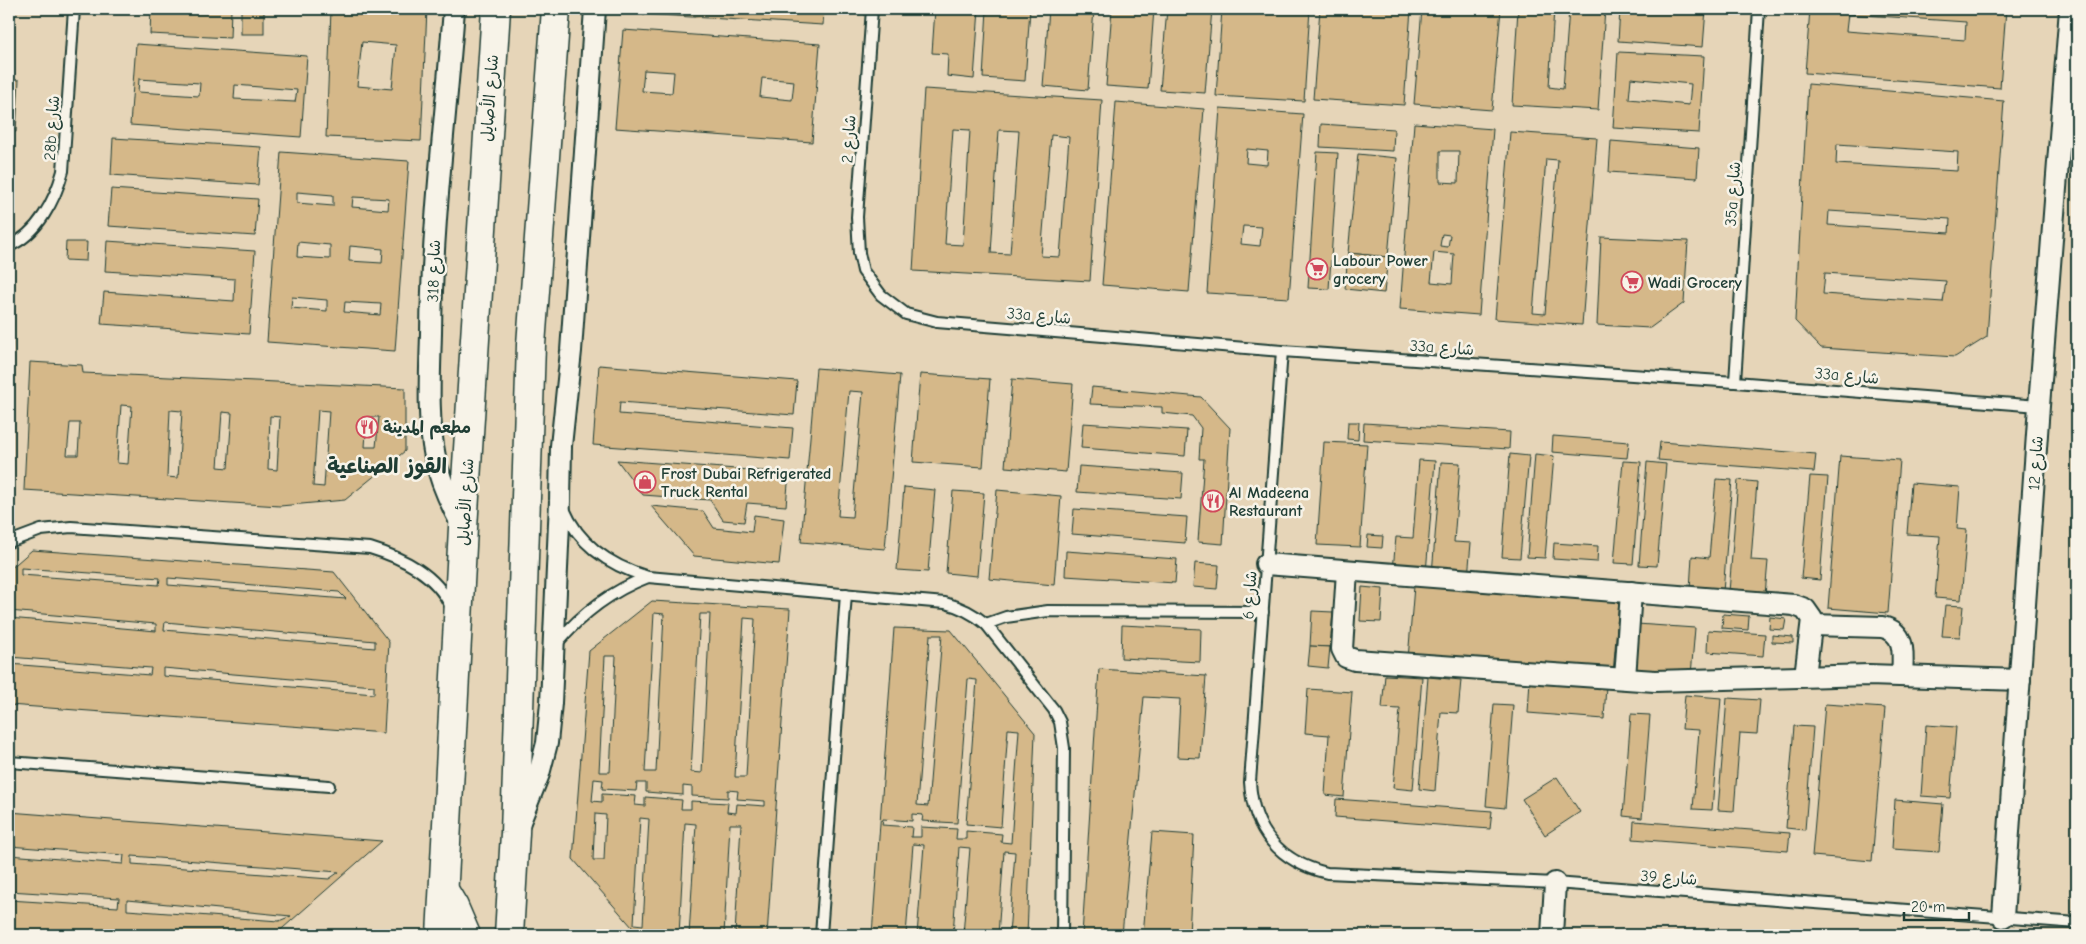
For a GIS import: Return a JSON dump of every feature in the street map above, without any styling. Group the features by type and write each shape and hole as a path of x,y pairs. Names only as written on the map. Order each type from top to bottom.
{"main road":[{"name":"شارع الأصايل","path":"439,930 445,892 463,528 496,9"},
{"path":"511,930 531,345 556,9"},
{"path":"445,892 454,907 466,935"}],"street":[{"name":"شارع 318","path":"454,9 431,284 430,404 431,434 435,459 448,498 463,528"},
{"path":"515,833 534,789 547,742 555,644 560,446 571,351 595,9"},
{"name":"شارع 12","path":"2003,917 2039,406 2067,100 2070,9"},
{"path":"1266,564 1800,606 1810,614 1812,625 1805,676"},
{"path":"1347,571 1342,649 1343,653 1351,660 1684,681 1805,676 1902,676 2020,680"},
{"path":"1625,678 1631,592"},
{"path":"1812,625 1882,627 1892,630 1900,638 1902,644 1902,676"},
{"path":"1552,935 1555,883"}],"lane":[{"name":"28b شارع","path":"9,246 23,238 45,214 63,171 74,9"},
{"name":"شارع 2","path":"863,271 859,252 857,218 872,9"},
{"name":"35a شارع","path":"1735,382 1759,9"},
{"name":"33a شارع","path":"863,271 881,295 893,306 906,314 937,322 1282,351 1735,382 2039,406"},
{"name":"شارع 6","path":"1269,838 1254,812 1250,782 1282,351"},
{"path":"560,502 574,528 594,550 620,567 648,577 946,603 968,611 986,624 1047,699 1054,710 1063,735 1062,935"},
{"path":"9,542 41,530 71,527 370,548 394,555 415,566 434,582 444,595 459,624"},
{"path":"555,644 590,609 618,590 648,577"},
{"path":"821,935 846,594"},
{"path":"986,624 1006,617 1048,611 1263,612"},
{"path":"9,762 329,786"},
{"name":"شارع 39","path":"1269,838 1278,848 1295,861 1313,870 1327,873 1555,883 2077,923"}],"shaded area":[{"path":"9,9 2077,9 2077,935 9,935"}],"building":[{"path":"151,9 231,9 230,38 150,34"},
{"path":"241,9 264,9 264,34 241,34"},
{"path":"331,9 427,9 421,141 326,137","holes":["362,42 396,45 392,89 357,86"]},
{"path":"626,9 824,9 823,25 626,13"},
{"path":"935,9 979,9 974,79 947,76 948,54 932,53"},
{"path":"987,9 1030,9 1025,81 983,78"},
{"path":"1049,9 1094,9 1088,90 1043,86"},
{"path":"1112,9 1154,9 1148,89 1106,86"},
{"path":"1167,9 1212,9 1205,93 1160,90"},
{"path":"1222,9 1310,9 1304,101 1216,96"},
{"path":"1320,9 1411,9 1404,105 1313,99"},
{"path":"1422,9 1501,9 1492,110 1414,104"},
{"path":"1518,9 1554,9 1549,87 1563,89 1569,9 1605,9 1598,110 1512,105"},
{"path":"1636,9 1706,9 1703,47 1618,41 1620,10 1636,11"},
{"path":"1810,9 2006,9 2000,88 1805,73","holes":["1848,14 1966,22 1965,40 1846,31"]},
{"path":"623,30 820,44 812,142 615,128","holes":["644,70 674,72 672,93 642,91","762,78 794,81 792,100 760,97"]},
{"path":"136,44 307,56 301,137 130,125","holes":["139,79 200,83 199,96 138,92","235,85 297,90 295,102 234,99"]},
{"path":"1618,52 1704,56 1699,133 1613,128","holes":["1631,78 1691,84 1689,105 1629,99"]},
{"path":"9,79 19,80 16,132 9,132"},
{"path":"1808,84 2004,101 1987,337 1955,357 1821,348 1795,321","holes":["1837,144 1958,152 1957,171 1836,164","1829,211 1950,219 1949,233 1828,225","1825,273 1946,281 1943,302 1823,294"]},
{"path":"924,89 1102,100 1090,281 913,271","holes":["953,129 970,130 963,245 945,244","999,130 1019,131 1010,254 991,253","1051,135 1069,137 1060,257 1041,256"]},
{"path":"1116,102 1204,109 1189,292 1102,285"},
{"path":"1220,108 1303,114 1289,298 1207,293","holes":["1247,149 1268,151 1267,165 1246,163","1243,226 1262,227 1260,246 1241,244"]},
{"path":"1414,123 1493,129 1479,315 1400,309","holes":["1440,151 1459,151 1458,183 1440,182","1442,234 1450,235 1448,247 1440,246","1434,252 1454,254 1452,284 1431,282"]},
{"path":"1321,124 1394,129 1393,151 1320,147"},
{"path":"1510,132 1597,138 1582,325 1495,319","holes":["1546,159 1558,160 1545,314 1533,313"]},
{"path":"113,138 261,147 258,185 111,175"},
{"path":"1611,141 1699,148 1697,178 1609,172"},
{"path":"9,149 13,149 9,190"},
{"path":"281,152 409,161 395,351 267,342","holes":["297,192 333,195 333,206 297,203","353,197 389,199 388,210 352,207","298,242 330,245 330,259 297,257","350,246 383,249 382,263 349,261","292,297 327,300 327,311 291,308","345,302 381,304 380,315 344,312"]},
{"path":"1317,152 1338,153 1329,289 1308,288"},
{"path":"1358,154 1397,158 1388,257 1348,253"},
{"path":"111,189 258,199 255,236 108,226"},
{"path":"1601,237 1688,241 1684,303 1650,328 1597,325"},
{"path":"107,241 255,251 249,334 101,324 104,292 234,301 235,279 105,271"},
{"path":"66,242 87,242 86,261 65,260"},
{"path":"1348,253 1388,257 1384,293 1345,289"},
{"path":"9,322 13,322 9,397"},
{"path":"30,362 82,365 83,373 405,388 405,451 345,500 280,506 24,490","holes":["121,405 132,406 128,464 117,463","170,410 182,411 178,478 167,477","318,410 329,411 324,487 313,486","222,412 232,413 228,468 218,467","270,416 280,417 277,470 268,469","367,417 379,417 376,447 365,447","70,423 80,423 78,455 67,455"]},
{"path":"599,365 797,381 794,415 620,402 619,414 793,428 790,460 593,445"},
{"path":"816,368 900,375 885,549 801,542","holes":["849,391 863,392 852,517 838,516"]},
{"path":"920,374 990,379 983,467 913,462"},
{"path":"1012,379 1073,384 1066,472 1005,467"},
{"name":"Al Madeena Restaurant","path":"1092,387 1201,397 1230,428 1223,544 1198,542 1204,459 1199,459 1201,428 1192,416 1162,413 1162,407 1090,404"},
{"path":"1348,422 1359,422 1358,440 1347,439"},
{"path":"1083,423 1187,430 1185,456 1081,448"},
{"path":"1364,423 1510,432 1509,449 1363,440"},
{"path":"1553,436 1629,442 1627,458 1552,452"},
{"path":"1324,442 1367,444 1360,547 1317,545"},
{"path":"1660,442 1816,454 1814,472 1658,460"},
{"path":"1510,454 1529,456 1520,558 1502,557"},
{"path":"1535,454 1554,456 1545,558 1527,557"},
{"path":"1840,456 1900,460 1888,613 1828,608"},
{"path":"617,460 789,473 786,506 747,503 744,522 723,520 710,500 643,495"},
{"path":"1419,460 1435,461 1426,573 1393,570 1396,537 1413,538"},
{"path":"1623,461 1641,462 1633,564 1614,563"},
{"path":"1441,462 1460,463 1454,542 1471,543 1468,577 1432,574"},
{"path":"1647,462 1666,464 1657,566 1639,565"},
{"path":"1079,466 1183,473 1181,499 1077,492"},
{"path":"1810,476 1828,477 1820,580 1801,578"},
{"path":"1716,479 1732,480 1723,592 1690,590 1692,556 1709,558"},
{"path":"1738,480 1757,482 1751,560 1768,561 1765,595 1729,592"},
{"path":"1911,483 1960,487 1957,529 1967,530 1961,600 1935,598 1940,536 1907,534"},
{"path":"904,487 935,490 928,572 897,570"},
{"path":"997,490 1061,496 1054,585 989,579"},
{"path":"953,491 984,493 977,576 946,573"},
{"path":"651,506 703,511 714,528 752,532 754,515 784,519 779,564 694,556"},
{"path":"1074,509 1187,517 1185,543 1072,534"},
{"path":"1368,535 1383,536 1382,548 1367,547"},
{"path":"1554,543 1598,546 1597,562 1553,559"},
{"path":"32,550 334,572 389,642 384,733 9,705 9,664 150,675 151,668 9,657 9,618 156,631 156,624 9,611 9,570","holes":["21,568 160,578 159,585 21,575","168,578 339,592 346,599 168,585","165,622 375,641 375,648 164,630","163,668 374,686 374,694 163,676"]},
{"path":"1066,551 1177,559 1175,583 1065,576"},
{"path":"1195,563 1219,565 1217,589 1193,587"},
{"path":"1414,586 1619,601 1613,674 1408,659"},
{"path":"1362,587 1383,589 1381,622 1360,621"},
{"path":"652,601 790,609 767,935 735,935 741,824 730,824 724,935 689,935 696,824 685,823 679,935 639,935 573,859 589,651","holes":["654,613 664,614 656,772 645,772","700,614 710,614 702,773 691,772","744,618 755,619 746,777 735,777","605,656 616,656 610,772 599,772","594,779 603,780 602,789 636,791 637,783 646,783 646,792 683,795 683,786 692,787 692,796 728,798 728,790 738,791 737,799 765,801 765,806 737,804 736,813 727,812 728,803 691,801 691,809 681,809 682,800 645,797 645,806 635,805 636,796 602,794 602,802 592,801","595,814 606,815 604,860 593,860","640,818 649,819 643,925 634,924"]},
{"path":"1945,605 1963,606 1960,637 1942,636"},
{"path":"1312,611 1333,612 1330,647 1310,646"},
{"path":"1723,614 1749,616 1748,630 1722,628"},
{"path":"1770,617 1786,619 1784,630 1769,629"},
{"path":"1637,624 1695,628 1691,675 1633,671"},
{"path":"1122,625 1201,629 1200,662 1121,658"},
{"path":"894,628 951,630 1035,733 1027,935 1009,935 1015,852 1004,851 998,935 963,935 970,848 959,847 953,935 917,935 924,845 913,844 906,935 872,935","holes":["930,635 942,635 928,806 917,805","968,679 977,680 966,824 1001,827 1008,729 1019,730 1011,843 1001,842 1002,834 966,831 966,839 956,839 957,829 921,827 921,837 911,837 912,827 882,825 883,819 912,821 912,814 923,815 922,821 957,823"]},
{"path":"1708,630 1765,634 1763,656 1707,652"},
{"path":"1772,635 1793,637 1793,643 1772,642"},
{"path":"1310,646 1330,647 1328,668 1308,666"},
{"path":"1099,669 1206,676 1200,758 1177,757 1180,699 1144,697 1122,935 1082,935"},
{"path":"1385,675 1422,677 1413,790 1393,788 1400,709 1382,708"},
{"path":"1428,677 1461,680 1458,713 1441,712 1435,791 1419,789"},
{"path":"1530,679 1606,685 1604,719 1528,713"},
{"path":"1308,689 1352,692 1344,797 1325,795 1329,735 1305,733"},
{"path":"1685,695 1721,698 1712,810 1693,809 1699,730 1682,729"},
{"path":"1727,698 1760,700 1757,734 1740,733 1734,811 1718,810"},
{"path":"1494,704 1513,705 1505,808 1486,806"},
{"path":"1825,704 1885,708 1872,861 1812,856"},
{"path":"1631,714 1650,715 1642,818 1623,816"},
{"path":"1926,725 1956,727 1950,798 1921,796"},
{"path":"1794,726 1813,727 1805,830 1786,828"},
{"path":"1557,777 1580,812 1545,835 1522,799"},
{"path":"1336,799 1492,811 1490,829 1335,817"},
{"path":"1895,800 1943,804 1939,852 1892,849"},
{"path":"9,812 382,841 275,935 9,935 9,900 118,907 119,898 9,891 9,855 123,864 124,855 9,846","holes":["132,856 339,872 329,879 132,864","127,900 291,916 279,921 127,910"]},
{"path":"1634,821 1790,833 1788,851 1633,839"},
{"path":"1152,832 1194,835 1189,935 1143,935"}],"place":[{"name":"Labour Power grocery","path":"1317,269"},
{"name":"Wadi Grocery","path":"1632,282"},
{"name":"مطعم المدينة","path":"367,427"},
{"name":"Frost Dubai Refrigerated Truck Rental","path":"645,482"},
{"name":"Al Madeena Restaurant","path":"1213,501"}],"district":[{"name":"القوز الصناعية","path":"387,466"}]}
